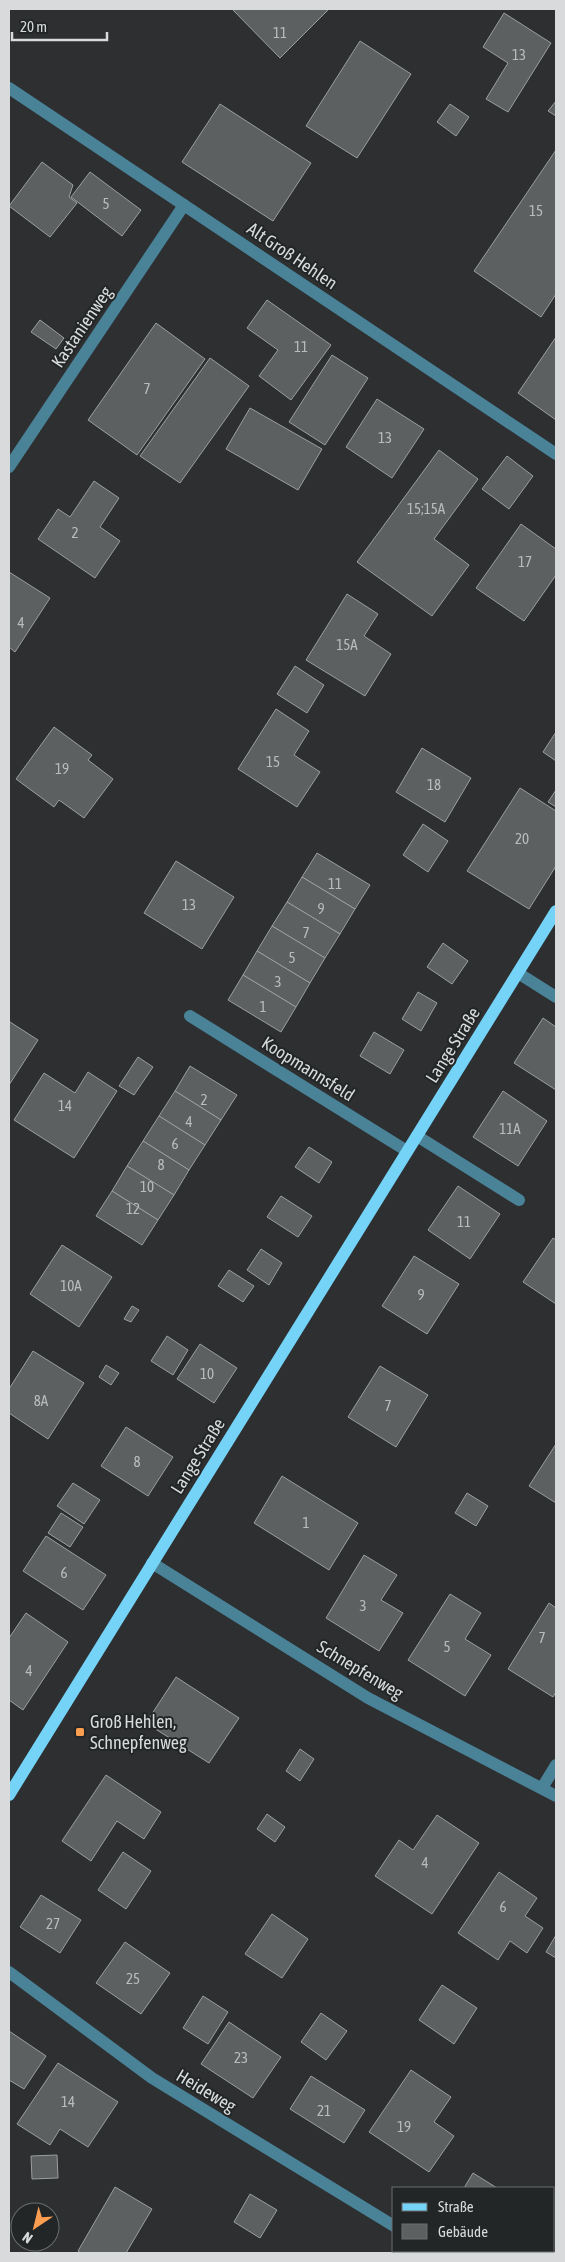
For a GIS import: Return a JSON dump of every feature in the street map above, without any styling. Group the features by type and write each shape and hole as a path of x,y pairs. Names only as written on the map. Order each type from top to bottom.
{"main road":[{"name":"Lange Straße","path":"9,1795 556,911"}],"street":[{"name":"Alt Groß Hehlen","path":"9,88 556,454"},
{"name":"Kastanienweg","path":"9,468 184,205"},
{"path":"518,972 556,997"},
{"name":"Koopmannsfeld","path":"190,1016 407,1151"},
{"path":"417,1136 519,1200"},
{"name":"Schnepfenweg","path":"152,1563 368,1698 556,1796"},
{"path":"542,1788 556,1765"},
{"name":"Heideweg","path":"9,1972 152,2078 392,2225"}],"building":[{"path":"232,9 329,9 280,58"},
{"path":"504,13 551,43 508,112 486,99 508,63 483,47"},
{"path":"360,41 411,74 357,158 306,126"},
{"path":"556,101 556,116 548,111"},
{"path":"220,104 311,163 273,221 182,162"},
{"path":"450,104 469,117 456,136 437,122"},
{"path":"556,150 556,294 541,317 474,271"},
{"path":"42,162 73,185 69,197 77,203 50,237 9,206"},
{"path":"90,172 141,210 122,236 71,197"},
{"path":"267,300 331,345 291,400 259,376 278,350 247,328"},
{"path":"40,320 64,338 56,349 31,332"},
{"path":"156,323 205,359 137,455 88,420"},
{"path":"556,337 556,420 518,393"},
{"path":"332,355 368,378 325,445 289,422"},
{"path":"210,358 249,386 180,483 140,456"},
{"path":"377,399 424,429 392,478 346,447"},
{"path":"250,408 322,449 298,490 226,449"},
{"path":"439,450 478,479 434,539 469,565 432,616 357,562"},
{"path":"507,456 533,476 509,509 482,489"},
{"path":"94,481 119,498 100,527 120,541 95,578 38,539 58,509 70,517"},
{"path":"521,524 556,549 556,575 524,621 476,588"},
{"path":"9,572 50,598 15,652 9,647"},
{"path":"347,594 378,614 364,636 391,654 365,696 306,660"},
{"path":"295,666 324,685 307,713 277,694"},
{"path":"276,709 309,731 294,755 320,772 297,807 238,769"},
{"path":"54,727 92,755 88,760 113,779 84,818 59,800 54,807 16,779"},
{"path":"556,732 556,761 543,752"},
{"path":"422,748 471,778 445,822 396,792"},
{"path":"520,788 556,811 556,866 529,909 467,871"},
{"path":"556,790 556,807 548,802"},
{"path":"423,824 448,841 428,872 403,855"},
{"path":"317,853 370,885 355,909 302,877"},
{"path":"176,861 234,897 202,949 144,913"},
{"path":"302,877 355,909 340,934 287,902"},
{"path":"287,902 340,934 325,958 272,926"},
{"path":"272,926 325,958 310,983 257,951"},
{"path":"443,943 468,961 452,984 427,967"},
{"path":"257,951 310,983 296,1007 243,975"},
{"path":"243,975 296,1007 281,1032 228,1000"},
{"path":"418,992 437,1003 421,1031 402,1019"},
{"path":"543,1018 556,1027 556,1090 514,1063"},
{"path":"9,1023 38,1040 9,1085"},
{"path":"374,1032 404,1050 390,1074 360,1056"},
{"path":"138,1057 153,1067 134,1095 119,1086"},
{"path":"190,1066 237,1095 221,1120 175,1091"},
{"path":"88,1072 117,1091 74,1158 14,1120 44,1073 75,1093"},
{"path":"175,1091 221,1120 205,1145 159,1116"},
{"path":"503,1091 547,1121 518,1166 473,1137"},
{"path":"159,1116 205,1145 189,1170 143,1141"},
{"path":"143,1141 189,1170 174,1195 127,1166"},
{"path":"309,1147 332,1162 319,1183 295,1167"},
{"path":"127,1166 174,1195 158,1220 112,1191"},
{"path":"458,1186 500,1214 470,1259 428,1230"},
{"path":"112,1191 158,1220 142,1245 96,1216"},
{"path":"281,1196 312,1216 298,1237 267,1217"},
{"path":"553,1238 556,1240 556,1304 523,1282"},
{"path":"62,1245 112,1277 79,1327 30,1294"},
{"path":"261,1249 282,1263 269,1285 247,1270"},
{"path":"414,1256 459,1284 427,1334 382,1306"},
{"path":"229,1270 254,1286 243,1302 218,1286"},
{"path":"132,1306 139,1310 131,1322 124,1319"},
{"path":"167,1336 188,1350 173,1375 151,1361"},
{"path":"200,1344 237,1368 214,1403 177,1379"},
{"path":"33,1351 84,1383 48,1439 9,1413 9,1389"},
{"path":"106,1365 119,1373 111,1385 99,1377"},
{"path":"380,1366 428,1395 396,1447 348,1417"},
{"path":"126,1427 173,1457 148,1496 101,1466"},
{"path":"556,1444 556,1503 529,1486"},
{"path":"282,1476 358,1523 329,1570 254,1523"},
{"path":"73,1483 100,1500 84,1524 57,1506"},
{"path":"467,1493 488,1506 476,1526 455,1513"},
{"path":"61,1513 83,1527 70,1547 48,1533"},
{"path":"46,1536 106,1575 83,1610 23,1571"},
{"path":"364,1555 397,1575 381,1600 403,1613 379,1651 326,1618"},
{"path":"450,1594 481,1613 465,1639 491,1655 465,1696 408,1660"},
{"path":"549,1603 556,1608 556,1692 553,1697 508,1669"},
{"path":"26,1613 68,1642 23,1710 9,1700 9,1638"},
{"path":"176,1677 239,1718 209,1763 146,1723"},
{"path":"300,1749 314,1759 300,1781 286,1771"},
{"path":"106,1775 161,1812 144,1839 117,1821 91,1861 62,1841"},
{"path":"267,1814 285,1827 275,1842 257,1829"},
{"path":"437,1815 479,1843 432,1914 375,1876 399,1840 413,1850"},
{"path":"123,1852 151,1871 126,1909 98,1890"},
{"path":"499,1872 537,1898 525,1916 543,1928 527,1953 510,1941 498,1960 458,1933"},
{"path":"41,1895 81,1920 60,1953 20,1927"},
{"path":"272,1914 308,1939 282,1978 245,1954"},
{"path":"556,1935 556,1958 546,1952"},
{"path":"125,1942 170,1973 141,2014 96,1983"},
{"path":"442,1985 477,2008 454,2044 419,2020"},
{"path":"203,1996 228,2012 208,2044 183,2028"},
{"path":"321,2013 347,2031 326,2060 301,2042"},
{"path":"229,2022 281,2057 253,2098 201,2064"},
{"path":"9,2031 46,2056 24,2089 9,2080"},
{"path":"58,2063 118,2102 88,2147 60,2129 50,2145 17,2124"},
{"path":"411,2070 451,2097 434,2122 454,2136 429,2172 369,2132"},
{"path":"311,2076 365,2110 344,2143 290,2109"},
{"path":"57,2155 58,2178 32,2179 31,2156"},
{"path":"473,2173 495,2187 465,2187"},
{"path":"115,2187 152,2209 126,2253 81,2253 78,2251"},
{"path":"250,2194 277,2210 260,2238 234,2222"}],"place":[{"name":"Groß Hehlen, Schnepfenweg","path":"80,1732"}]}
